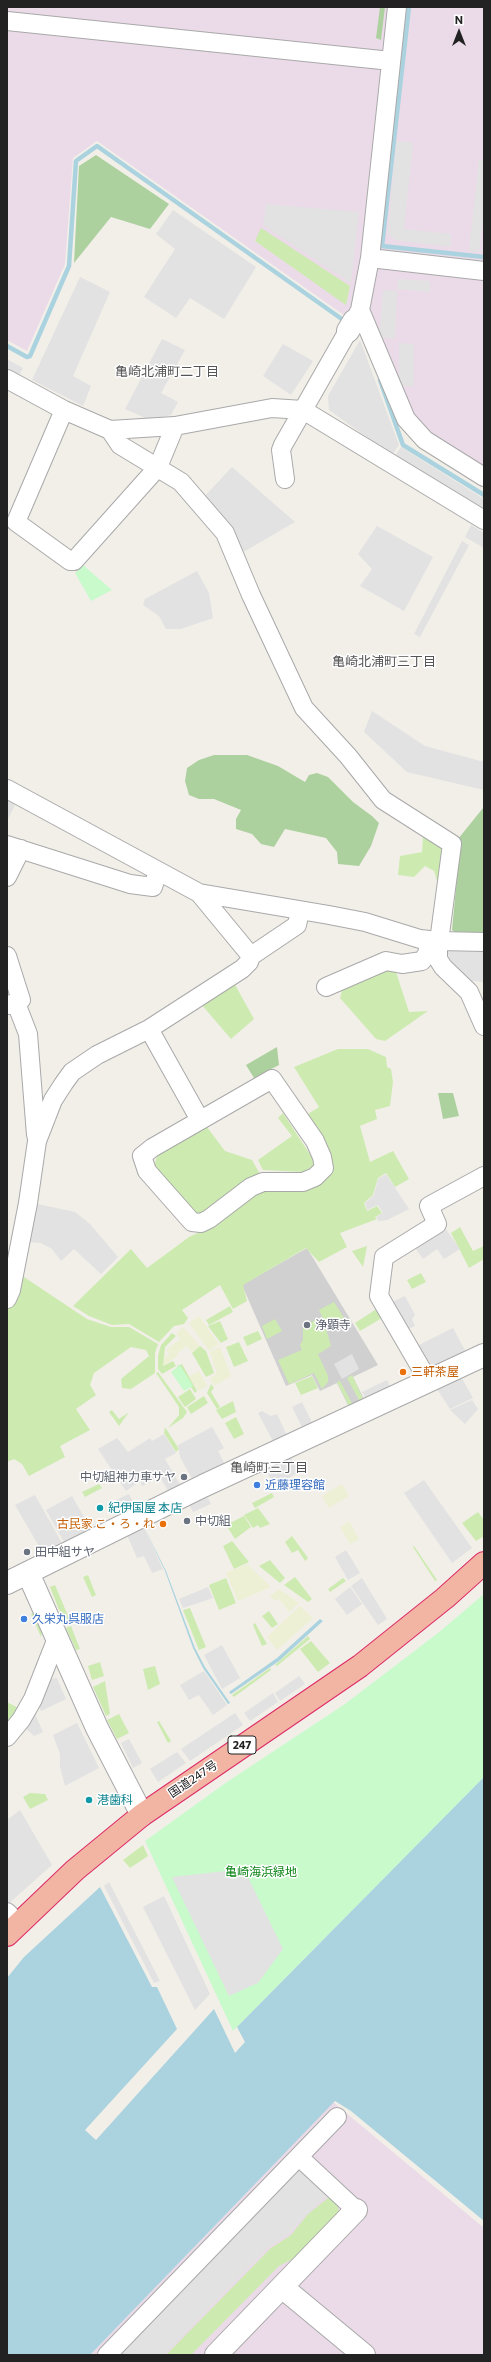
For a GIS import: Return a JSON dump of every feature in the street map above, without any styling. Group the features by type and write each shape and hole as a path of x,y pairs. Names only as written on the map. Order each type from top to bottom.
{"highway":[{"name":"国道247号","path":"11,1923 142,1814 360,1666 440,1603 484,1563"}],"street":[{"path":"285,479 281,450 354,321 370,258 397,7"},
{"path":"7,21 391,62"},
{"path":"370,258 484,271"},
{"path":"354,321 406,419 425,440 484,477"},
{"path":"7,379 64,410 110,430 175,426 272,408 303,410 484,520"},
{"path":"64,410 16,522 70,561 78,560 158,467 175,426"},
{"path":"110,430 120,445 181,482 225,534 251,595 304,708 348,756 383,800 452,844 435,941 422,961 402,964 386,961 326,987"},
{"path":"7,789 199,893 358,921 435,941 484,942"},
{"path":"7,877 14,847 130,884 153,887 158,871"},
{"path":"199,893 251,956"},
{"path":"7,1300 11,1290 28,1203 37,1141 53,1100 72,1072 97,1055 149,1029 242,969 249,962 251,956 297,925 300,911"},
{"path":"435,941 438,949 438,959 443,967 470,992 484,1026"},
{"path":"7,956 21,1000 12,1005 28,1034 37,1141"},
{"path":"149,1029 200,1120"},
{"path":"272,1079 315,1141 322,1157 324,1168 315,1178 303,1182 263,1182 252,1187 209,1219 201,1223 192,1222 147,1171 142,1156 146,1152 200,1120 272,1079"},
{"path":"429,1382 379,1296 384,1257 437,1224 429,1206 484,1176"},
{"path":"7,1583 203,1486 429,1382 484,1355"},
{"path":"28,1573 97,1728 142,1814"},
{"path":"7,1737 21,1720 33,1699 57,1638"},
{"path":"106,2355 337,2117"},
{"path":"216,2355 356,2210 299,2157"},
{"path":"282,2287 364,2355"}],"shaded area":[{"path":"7,7 484,7 484,483 405,433 365,330 97,141 73,158 65,264 27,351 7,340"},
{"path":"396,141 413,143 404,229 451,234 451,247 395,240 388,233"},
{"path":"479,160 484,161 484,213 479,252 469,251"},
{"path":"266,204 359,212 351,283 263,225"},
{"path":"173,210 256,267 224,319 190,298 176,318 144,297 175,249 156,234"},
{"path":"80,277 110,292 73,376 91,386 83,406 32,380"},
{"path":"398,279 430,281 430,292 397,289"},
{"path":"383,290 397,291 395,339 379,337"},
{"path":"162,339 185,350 161,393 178,402 171,415 150,420 125,409"},
{"path":"360,340 399,445 392,455 329,410 328,396"},
{"path":"399,343 414,344 414,386 399,386"},
{"path":"283,344 313,361 291,395 263,376"},
{"path":"7,359 23,368 18,377 7,371"},
{"path":"401,447 484,499 484,511 395,456"},
{"path":"232,467 295,522 240,554 202,499"},
{"path":"471,525 484,533 484,548 465,537"},
{"path":"377,526 433,557 404,611 360,586 372,569 358,554"},
{"path":"462,541 469,545 420,637 414,634"},
{"path":"197,571 209,593 213,618 181,629 166,629 159,616 143,605 145,599"},
{"path":"372,711 425,746 484,762 484,790 407,772 364,732"},
{"path":"7,798 16,803 7,821"},
{"path":"447,951 484,952 484,982 463,980 451,963"},
{"path":"386,1174 409,1209 387,1220 379,1221 376,1217 383,1213 378,1205 367,1210 365,1203 374,1195 378,1179"},
{"path":"33,1203 75,1212 90,1224 118,1257 101,1274 74,1249 61,1261 52,1249 41,1243 27,1242"},
{"path":"442,1224 460,1249 444,1259 437,1249 423,1259 413,1245"},
{"name":"浄顕寺","path":"307,1248 378,1365 353,1377 365,1401 350,1409 337,1383 320,1391 312,1375 286,1386 242,1285"},
{"path":"405,1296 415,1315 412,1319 415,1326 402,1332 388,1304"},
{"path":"453,1328 467,1354 429,1372 415,1347"},
{"path":"352,1354 359,1369 342,1379 334,1364"},
{"path":"460,1375 473,1398 450,1409 435,1386"},
{"path":"387,1380 391,1388 367,1401 362,1392"},
{"path":"472,1400 478,1409 465,1424 450,1410"},
{"path":"302,1402 314,1427 304,1431 292,1407"},
{"path":"262,1411 271,1416 277,1414 288,1438 275,1445 258,1413"},
{"path":"212,1427 224,1448 218,1451 227,1468 195,1484 180,1457 178,1445"},
{"path":"164,1434 176,1453 165,1459 182,1488 168,1491 160,1477 142,1486 140,1481 126,1491 98,1449 117,1438 128,1452 150,1438 152,1441"},
{"path":"291,1457 299,1472 275,1486 266,1470"},
{"path":"424,1480 472,1548 452,1563 404,1493"},
{"path":"129,1494 136,1508 123,1515 116,1500"},
{"path":"35,1495 63,1545 44,1555 15,1505"},
{"path":"72,1496 92,1531 65,1544 46,1510"},
{"path":"207,1496 211,1504 193,1512 189,1504"},
{"path":"144,1527 163,1569 152,1573 144,1556 137,1558 127,1535"},
{"path":"346,1550 360,1573 348,1580 335,1557"},
{"path":"362,1578 387,1619 378,1625 351,1586"},
{"path":"208,1587 213,1598 183,1608 179,1599"},
{"path":"350,1587 362,1604 347,1615 335,1599"},
{"path":"222,1645 240,1678 222,1689 204,1655"},
{"path":"204,1671 227,1705 213,1715 199,1695 189,1700 180,1685"},
{"path":"299,1676 305,1684 280,1701 275,1693"},
{"path":"57,1678 66,1699 41,1711 37,1702 47,1680"},
{"path":"273,1693 278,1702 250,1721 244,1713"},
{"path":"32,1707 43,1732 34,1736 22,1725"},
{"path":"235,1713 243,1725 190,1761 181,1749"},
{"path":"77,1723 99,1768 65,1786 60,1767 60,1754 53,1735"},
{"path":"129,1739 142,1763 133,1768 121,1743"},
{"path":"177,1752 186,1763 158,1782 150,1769"},
{"path":"20,1810 52,1865 7,1905 7,1820"},
{"path":"244,1869 283,1949 258,1983 229,1996 172,1877"},
{"path":"109,1882 160,1981 154,1983 104,1886"},
{"path":"164,1896 210,1994 195,2010 143,1907"},
{"path":"333,2102 484,2228 484,2355 90,2355"},
{"path":"299,2169 327,2196 307,2214 290,2233 269,2247 164,2355 116,2355"}],"green space":[{"path":"380,7 385,7 381,40 376,38"},
{"path":"96,155 169,204 150,229 111,217 74,263 79,166"},
{"path":"261,228 350,286 346,305 255,241"},
{"path":"83,565 112,590 91,601 75,573"},
{"path":"214,755 247,755 278,766 305,782 309,775 317,773 328,777 353,802 379,823 371,846 359,866 338,864 337,852 326,838 285,829 274,847 261,844 252,834 236,829 236,819 241,810 214,799 199,799 189,795 185,781 187,768 199,760"},
{"path":"483,808 484,938 461,937 452,930 459,856 458,839"},
{"path":"423,836 447,844 438,884 434,871 425,866 414,877 398,875 400,856 422,852"},
{"path":"387,970 396,972 409,1012 428,1011 385,1041 376,1039 340,998 343,987"},
{"path":"233,981 254,1019 231,1039 201,1004"},
{"path":"277,1047 279,1065 254,1078 246,1065"},
{"path":"338,1049 368,1049 386,1057 387,1067 391,1069 393,1082 390,1106 375,1110 377,1119 360,1126 370,1162 393,1151 409,1179 395,1187 386,1173 378,1178 373,1195 364,1203 367,1211 377,1206 382,1213 375,1217 377,1219 340,1233 347,1247 319,1262 306,1248 243,1285 247,1301 233,1309 220,1285 182,1310 188,1318 184,1324 174,1326 159,1342 129,1324 112,1325 89,1316 73,1306 131,1249 147,1268 189,1237 202,1231 256,1194 274,1188 308,1189 320,1184 333,1168 330,1152 308,1114 319,1107 294,1067"},
{"path":"438,1093 453,1093 459,1116 443,1119"},
{"path":"283,1113 313,1159 314,1165 304,1172 263,1170 258,1160 292,1136 278,1118"},
{"path":"207,1127 225,1151 252,1160 260,1174 243,1182 201,1216 195,1215 154,1167 157,1156"},
{"path":"460,1227 473,1251 484,1246 484,1259 469,1268 451,1233"},
{"path":"367,1246 363,1267 352,1251"},
{"path":"421,1273 426,1282 412,1289 407,1280"},
{"path":"21,1275 87,1319 111,1327 129,1327 158,1344 155,1353 155,1373 131,1389 122,1388 121,1379 149,1356 146,1350 131,1347 94,1373 90,1385 96,1395 76,1409 90,1430 60,1446 65,1457 29,1476 22,1464 14,1459 7,1462 7,1306"},
{"path":"334,1302 344,1318 328,1329 319,1310"},
{"path":"230,1306 233,1312 209,1325 206,1320"},
{"path":"381,1306 387,1315 360,1331 355,1323"},
{"path":"199,1316 219,1344 209,1351 189,1323"},
{"path":"275,1319 282,1331 267,1339 262,1326"},
{"path":"315,1320 321,1323 327,1332 331,1346 318,1354 328,1376 328,1382 322,1389 314,1373 289,1384 278,1360 302,1350 300,1345 303,1340 303,1327"},
{"path":"220,1321 228,1339 221,1343 208,1326"},
{"path":"183,1327 200,1346 192,1352 186,1346 177,1354 178,1356 163,1366 164,1358 169,1354 166,1350 180,1339 185,1345 176,1334"},
{"path":"258,1331 262,1339 247,1346 243,1337"},
{"path":"172,1333 176,1336 165,1347 163,1366 173,1361 176,1366 162,1374 158,1369 158,1356 161,1345"},
{"path":"239,1342 248,1361 234,1367 226,1347"},
{"path":"200,1346 206,1351 214,1373 206,1377 192,1353"},
{"path":"220,1347 231,1376 214,1386 210,1378 217,1374 210,1352"},
{"path":"182,1364 197,1391 195,1393 177,1366"},
{"path":"180,1365 193,1386 184,1391 171,1372"},
{"path":"199,1371 207,1386 198,1391 189,1376"},
{"path":"158,1372 187,1412 183,1418 168,1428 179,1415 179,1407 156,1373"},
{"path":"352,1375 364,1401 359,1400 347,1378"},
{"path":"312,1376 318,1388 301,1395 295,1383"},
{"path":"340,1381 354,1407 350,1408 337,1382"},
{"path":"211,1384 214,1388 211,1392 220,1407 217,1409 207,1393"},
{"path":"190,1389 196,1399 185,1407 178,1397"},
{"path":"204,1396 208,1403 191,1414 187,1407"},
{"path":"233,1401 236,1412 222,1419 216,1410"},
{"path":"112,1410 119,1419 129,1412 119,1426 109,1412"},
{"path":"236,1417 244,1434 234,1439 225,1423"},
{"path":"165,1427 179,1449 176,1452 164,1433"},
{"path":"99,1484 102,1488 85,1497 82,1492"},
{"path":"342,1484 349,1496 329,1508 322,1496"},
{"path":"272,1493 274,1497 255,1508 252,1503"},
{"path":"258,1508 270,1524 260,1528 258,1525 253,1528 244,1515"},
{"path":"478,1512 484,1520 484,1536 476,1541 462,1523"},
{"path":"244,1516 251,1527 235,1539 226,1525"},
{"path":"349,1521 359,1539 350,1544 340,1527"},
{"path":"292,1536 308,1558 305,1561 298,1550 292,1553 285,1542"},
{"path":"232,1541 249,1562 234,1569 223,1546"},
{"path":"414,1546 437,1580 435,1581 413,1547"},
{"path":"270,1560 285,1578 280,1583 259,1566"},
{"path":"247,1564 271,1587 238,1601 226,1573"},
{"path":"88,1575 96,1595 92,1597 83,1577"},
{"path":"295,1577 312,1599 308,1602 284,1585"},
{"path":"226,1578 236,1603 219,1610 209,1585"},
{"path":"343,1578 346,1581 330,1592 328,1589"},
{"path":"55,1585 71,1623 65,1625 50,1587"},
{"path":"279,1589 299,1603 289,1612 279,1599 275,1601 270,1596"},
{"name":"亀崎海浜緑地","path":"484,1594 484,1777 233,2031 145,1841 227,1782 345,1704 438,1633"},
{"path":"300,1606 313,1618 277,1650 267,1637"},
{"path":"190,1608 206,1647 199,1650 183,1610"},
{"path":"269,1611 278,1624 272,1628 262,1616"},
{"path":"35,1612 43,1628 41,1637 31,1614"},
{"path":"255,1623 267,1644 262,1646 253,1625"},
{"path":"71,1626 80,1649 76,1650 66,1628"},
{"path":"308,1636 310,1639 277,1666 275,1665"},
{"path":"311,1641 330,1663 318,1672 300,1649"},
{"path":"100,1662 104,1676 92,1680 88,1666"},
{"path":"155,1666 160,1684 148,1690 143,1669"},
{"path":"270,1668 271,1670 234,1697 232,1695"},
{"path":"105,1681 110,1714 106,1716 93,1687"},
{"path":"7,1702 20,1709 7,1727"},
{"path":"119,1714 129,1733 117,1739 107,1720"},
{"path":"159,1721 171,1741 168,1743 157,1722"},
{"path":"30,1793 45,1794 48,1800 30,1809 23,1797"},
{"path":"143,1845 148,1856 130,1868 123,1860"},
{"path":"328,2198 331,2198 337,2203 339,2212 304,2253 279,2266 191,2355 166,2355 271,2248 291,2235 308,2214"}],"water":[{"path":"144,1527 166,1571 195,1648 205,1667 230,1703 228,1704 203,1668 193,1648 165,1571"},
{"path":"320,1619 323,1621 279,1661 231,1694 229,1692 277,1658"},
{"path":"484,1777 484,2221 351,2111 335,2101 90,2355 7,2355 7,1978 24,1957 100,1887 152,1987 157,1987 177,2029 85,2130 96,2140 214,2009 235,2053 245,2042 237,2027"}],"waterway":[{"path":"409,7 382,246 484,257"},
{"path":"7,346 27,357 30,356 69,266 76,161 97,146 346,322"},
{"path":"380,380 403,445 484,495"}],"place":[{"name":"浄顕寺","path":"307,1325"},
{"name":"三軒茶屋","path":"403,1372"},
{"name":"中切組神力車サヤ","path":"184,1477"},
{"name":"近藤理容館","path":"257,1485"},
{"name":"紀伊国屋 本店","path":"100,1508"},
{"name":"中切組","path":"187,1521"},
{"name":"古民家 こ・ろ・れ","path":"163,1524"},
{"name":"田中組サヤ","path":"27,1552"},
{"name":"久栄丸呉服店","path":"24,1619"},
{"name":"港歯科","path":"89,1800"}],"district":[{"name":"亀崎北浦町二丁目","path":"167,372"},
{"name":"亀崎北浦町三丁目","path":"384,662"},
{"name":"亀崎町三丁目","path":"269,1468"}]}
